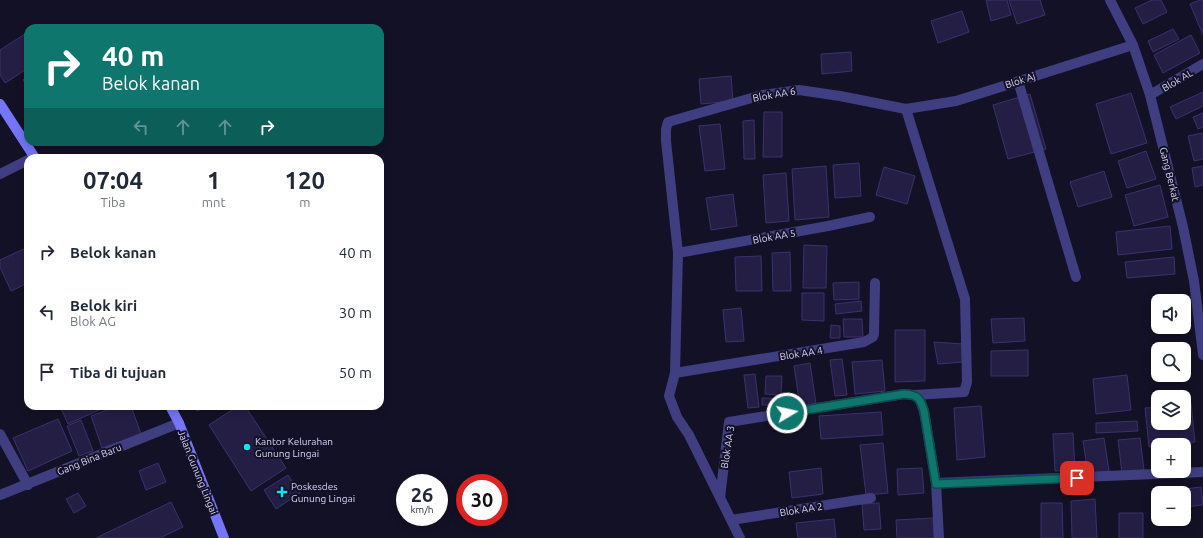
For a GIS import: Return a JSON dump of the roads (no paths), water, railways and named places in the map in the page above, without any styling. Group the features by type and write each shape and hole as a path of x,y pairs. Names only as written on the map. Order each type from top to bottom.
{"street":[{"name":"Gang Berkat","path":"1110,0 1133,45 1150,95 1183,227 1199,281 1203,355"},
{"name":"Blok Aj","path":"906,110 956,101 1133,45"},
{"name":"Blok AL","path":"1150,95 1203,64"},
{"path":"1018,81 1076,277"},
{"name":"Blok AA 6","path":"678,252 666,141 666,129 668,122 762,95 799,90 840,96 906,110"},
{"path":"0,104 24,143"},
{"path":"906,110 965,299 968,382 964,392 917,397 924,411 936,484 939,538"},
{"path":"0,174 24,162"},
{"name":"Blok AA 5","path":"678,252 870,218"},
{"path":"678,252 675,373 669,396 677,417 689,435 740,538"},
{"name":"Blok AA 4","path":"675,373 869,340 873,337 875,330 875,283"},
{"name":"Blok AA 3","path":"720,498 729,422 904,394 917,397"},
{"name":"Jalan Gunung Lingai","path":"172,410 224,538"},
{"name":"Gang Bina Baru","path":"0,495 28,485 178,423"},
{"path":"0,434 28,485"},
{"path":"936,484 1203,472"},
{"name":"Blok AA 2","path":"731,520 871,498"}],"place":[{"name":"Kantor Kelurahan Gunung Lingai","path":"247,447"},
{"name":"Poskesdes Gunung Lingai","path":"282,492"}]}
